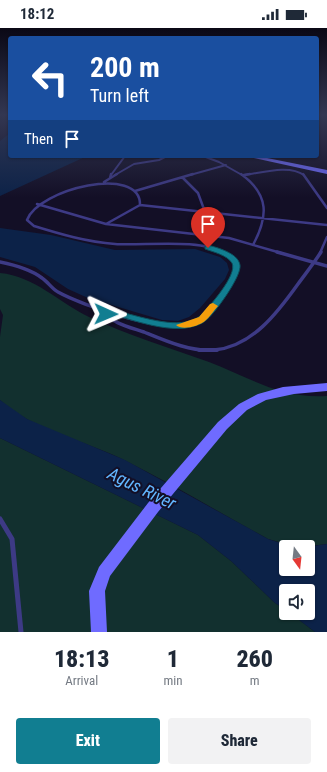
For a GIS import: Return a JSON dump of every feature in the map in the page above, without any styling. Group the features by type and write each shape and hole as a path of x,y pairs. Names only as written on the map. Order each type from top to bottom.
{"street":[{"path":"258,158 327,172"},
{"path":"99,632 97,591 104,572 121,548 192,460 242,407 260,398 276,393 327,387"}],"lane":[{"path":"110,179 112,172 123,158"},
{"path":"104,183 134,164 163,158"},
{"path":"208,158 226,165 244,175 262,198 264,206 264,226 253,245"},
{"path":"135,191 226,165"},
{"path":"244,175 286,171 299,172 304,175 327,208"},
{"path":"183,178 197,189 203,201 205,212"},
{"path":"0,262 27,270 44,280 59,292 105,311 165,325 189,325 202,319 226,291 233,279 236,264 230,257 222,252 200,246 170,244 112,244 29,224 28,216 37,204 50,196 70,189 104,183 122,184 135,191 139,197 140,206"},
{"path":"37,204 106,224 222,237 327,266"},
{"path":"106,224 140,206 327,225"},
{"path":"105,311 106,314 113,320 186,347 201,350 228,348 247,339 257,331 286,300 316,263 327,237"},
{"path":"0,519 12,539 15,553 21,632"}],"green space":[{"path":"0,273 24,279 78,311 104,324 209,362 266,386 295,394 327,396 327,544 315,545 315,540 279,540 279,542 268,539 126,461 44,427 13,410 0,400 0,337 3,315 0,309"},
{"path":"0,438 198,535 231,561 279,606 279,620 299,620 315,632 0,632"}],"water":[{"path":"0,142 8,142 8,158 83,158 0,196"},
{"path":"0,228 51,235 115,250 195,249 220,257 227,263 229,270 225,279 200,308 189,317 178,321 162,320 88,298 68,289 35,267 0,257"},
{"name":"Agus River","path":"0,400 27,419 125,460 268,539 279,542 279,576 315,576 315,546 327,544 327,632 315,632 299,620 315,620 315,584 279,584 279,606 231,561 198,535 0,438"}],"slow traffic":[{"path":"180,325 189,325 202,319 213,306"}],"route":[{"path":"106,314 105,311 158,324 173,326 189,325 202,319 226,291 233,279 236,269 236,264 230,257 222,252 208,248"}]}
